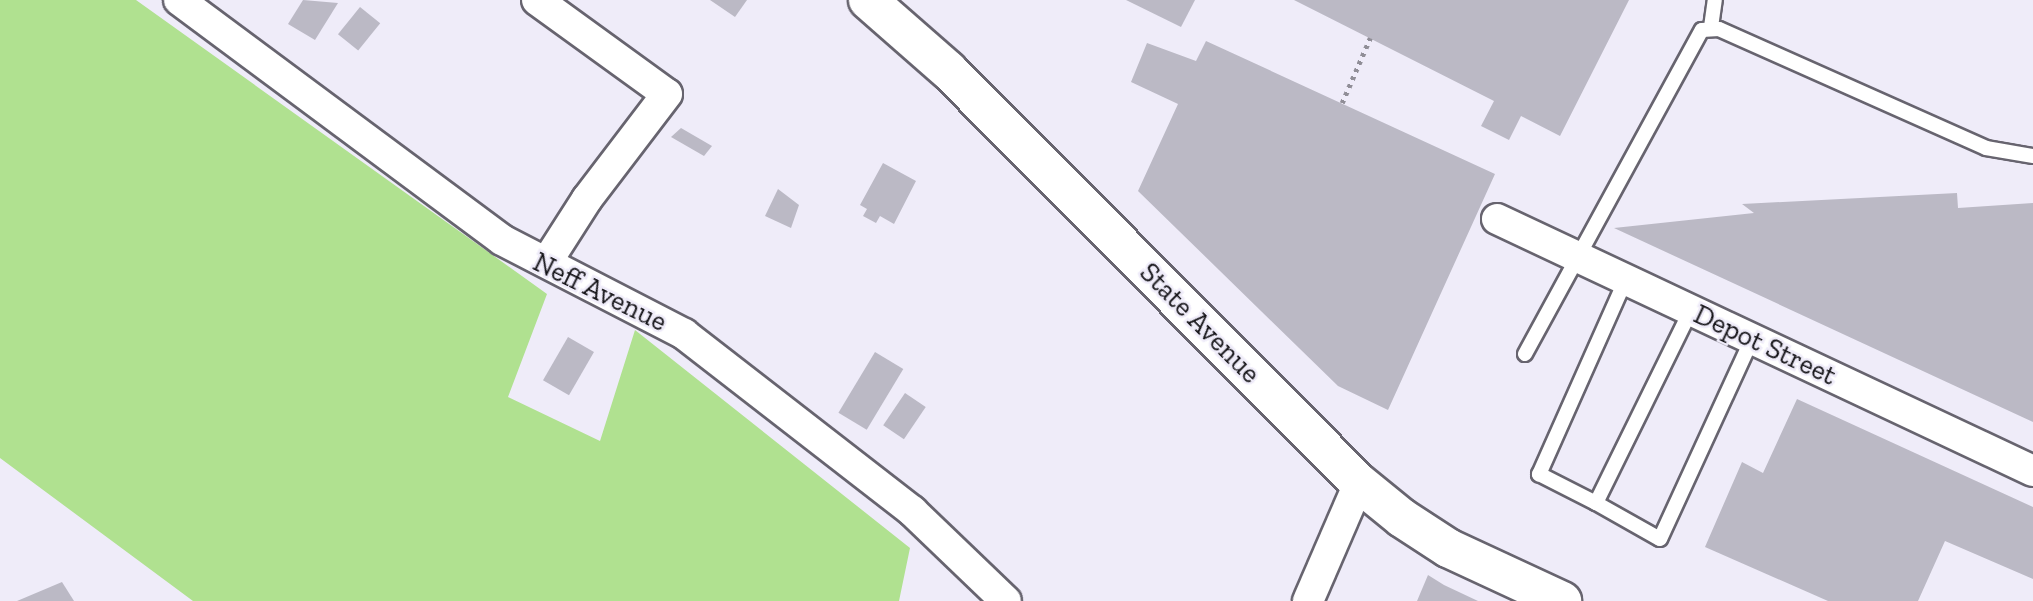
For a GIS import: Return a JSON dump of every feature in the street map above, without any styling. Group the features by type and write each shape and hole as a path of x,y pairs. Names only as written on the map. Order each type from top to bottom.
{"main road":[{"name":"State Avenue","path":"868,0 948,70 1359,483 1402,519 1448,548 1562,601"}],"street":[{"name":"Neff Avenue","path":"179,0 502,240 524,254 548,261 684,334 912,511 1006,601"},
{"path":"537,0 667,94 587,199 548,261"},
{"name":"Depot Street","path":"1497,219 2033,471"},
{"path":"1308,601 1359,483"}],"lane":[{"path":"1711,27 1715,0"},
{"path":"1525,354 1702,30 1711,27 1986,148 2033,156"},
{"path":"1626,279 1539,474 1660,539 1752,339"},
{"path":"1596,503 1691,310"}],"path":[{"path":"1342,103 1370,38"}],"green space":[{"path":"0,0 136,0 547,294 508,397 600,441 635,330 910,548 899,601 193,601 0,458"}],"building":[{"path":"303,0 338,3 315,40 288,24"},
{"path":"710,0 747,0 735,17"},
{"path":"1126,0 1195,0 1181,27"},
{"path":"1294,0 1629,0 1560,136 1521,116 1509,140 1481,126 1494,101"},
{"path":"360,7 380,23 358,51 338,34"},
{"path":"1206,41 1495,174 1388,410 1338,386 1138,191 1178,104 1131,82 1147,43 1196,61"},
{"path":"681,128 712,146 704,156 671,137"},
{"path":"883,163 916,181 894,224 880,216 876,223 863,216 867,209 860,205"},
{"path":"778,189 799,205 791,228 765,216"},
{"path":"1957,193 1958,208 2033,203 2033,422 1614,228 1754,213 1742,204"},
{"path":"568,337 594,352 569,395 543,380"},
{"path":"875,352 903,369 867,430 838,413"},
{"path":"905,393 926,407 904,439 883,425"},
{"path":"1797,399 2033,507 2033,579 1945,541 1918,601 1828,601 1705,547 1742,462 1763,473"},
{"path":"1428,575 1444,585 1478,601 1417,601"},
{"path":"62,582 74,601 17,601"}]}
